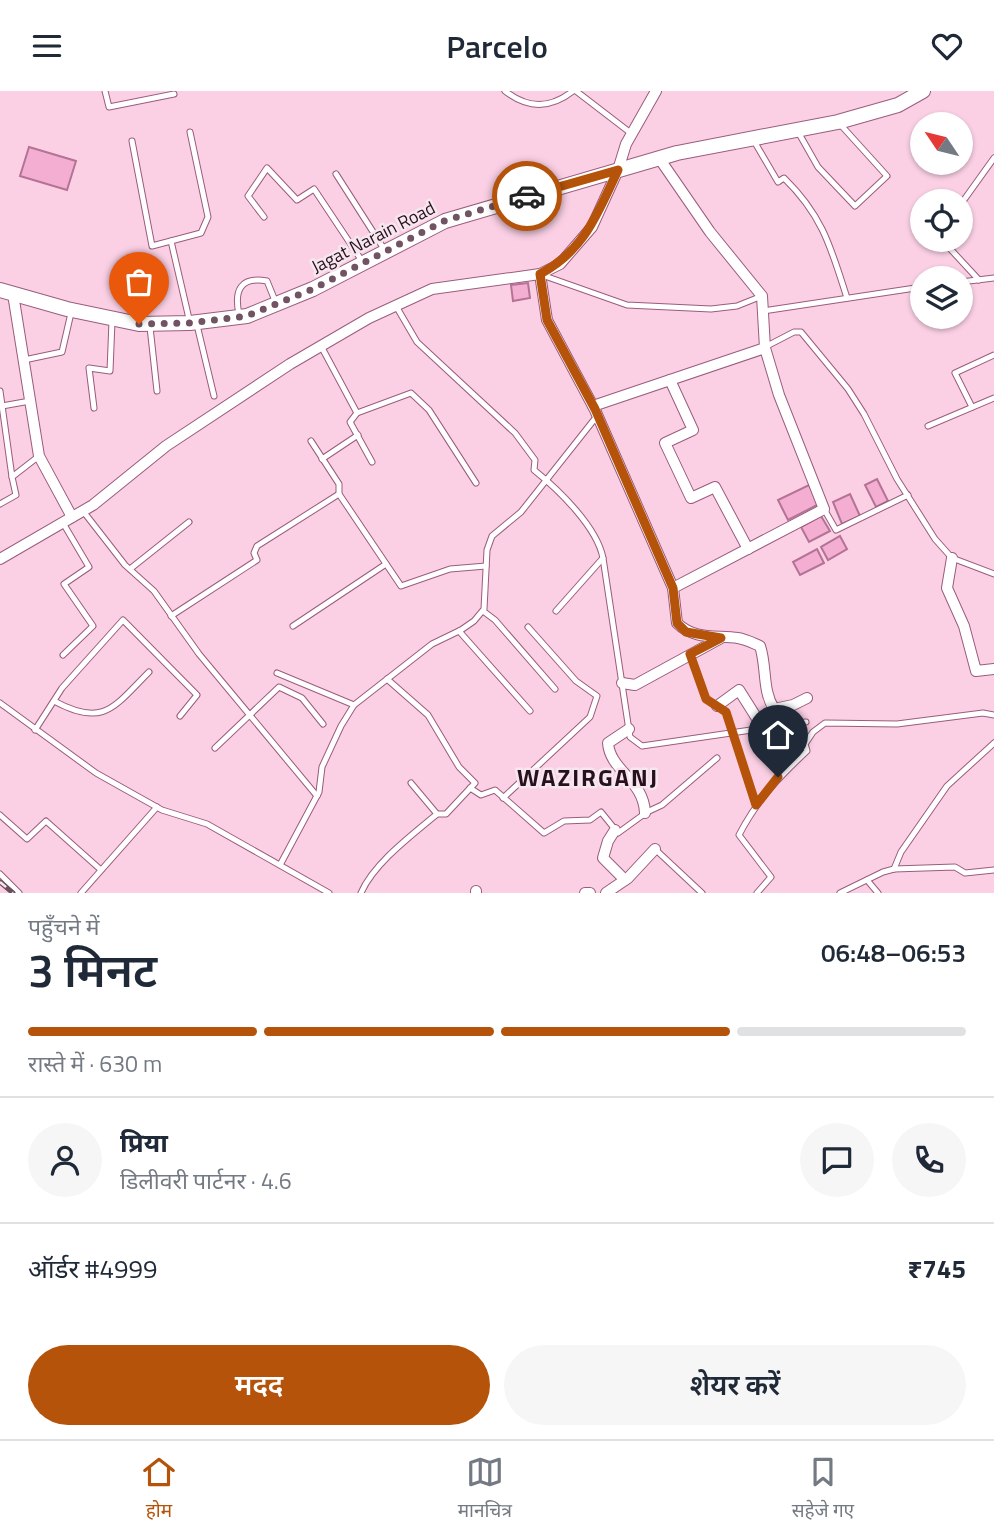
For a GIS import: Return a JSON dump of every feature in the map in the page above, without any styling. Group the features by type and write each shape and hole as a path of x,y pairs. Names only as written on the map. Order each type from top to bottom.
{"street":[{"path":"0,559 83,510 166,446 290,364 369,318 432,289 540,274 560,264 592,227 632,134 656,91"},
{"name":"Jagat Narain Road","path":"4,292 72,310 149,324 193,323 240,317 313,289 444,221 659,158 838,122 898,105 923,91"},
{"path":"659,158 710,232 762,296 765,348 779,395 824,509 673,588"},
{"path":"540,274 547,320 595,411 673,588 677,623 686,632 739,638 760,646 764,660 766,698 774,709 793,705 807,698"},
{"path":"4,292 24,360 39,456 67,520"},
{"path":"595,411 670,380 765,348"},
{"path":"670,380 693,430 665,443 691,498 715,487 748,549"},
{"path":"952,558 947,588 964,626 976,671 994,669"},
{"path":"622,683 635,685 721,638"},
{"path":"717,706 739,690 763,728"},
{"path":"747,705 766,698"},
{"path":"629,729 608,743 609,754 645,798 645,813"},
{"path":"615,830 608,841 603,858 625,880"},
{"path":"606,893 625,880 655,849"}],"lane":[{"path":"105,91 109,107 174,93"},
{"path":"505,91 516,100 531,105 547,105 562,100 575,91 632,134"},
{"path":"797,130 818,167 855,206 887,176 838,122"},
{"path":"132,141 152,246 201,233 208,217 190,132"},
{"path":"753,139 778,182 784,178 804,198 828,237 847,298"},
{"path":"972,189 994,158"},
{"path":"264,217 248,196 267,168 298,200 314,189 364,263"},
{"path":"336,174 385,252"},
{"path":"171,241 214,396"},
{"path":"953,252 979,280"},
{"path":"540,274 627,305 711,309 737,306 762,296"},
{"path":"973,281 994,278"},
{"path":"240,317 236,300 238,289 246,282 258,279 267,281 277,304"},
{"path":"763,311 910,289"},
{"path":"396,306 417,342 515,433 535,460 534,470 594,534 603,558 630,737 642,747 806,722"},
{"path":"24,360 62,352 72,310"},
{"path":"94,408 89,368 110,371 112,318"},
{"path":"149,324 157,391"},
{"path":"765,348 794,332 801,333 848,390 934,538 952,558 994,574"},
{"path":"321,346 357,413"},
{"path":"972,407 955,373 994,355"},
{"path":"0,391 16,495 0,504"},
{"path":"372,462 350,422 357,413 411,393 429,410 476,483"},
{"path":"928,426 994,398"},
{"path":"2,406 30,401"},
{"path":"280,865 317,796 322,767 354,705 432,644 459,631 483,611 487,550 492,536 522,512 560,465 595,411"},
{"path":"322,459 358,435"},
{"path":"311,441 339,484 339,494 401,586 450,569 486,566"},
{"path":"12,477 39,456"},
{"path":"172,616 257,560 254,553 257,545 339,494"},
{"path":"824,509 836,530 908,495"},
{"path":"83,510 130,569 154,591 199,654 317,796"},
{"path":"63,655 93,626 64,584 89,567 67,520"},
{"path":"130,569 189,522"},
{"path":"556,611 603,558"},
{"path":"293,626 386,564"},
{"path":"483,611 495,619 555,689"},
{"path":"35,730 78,668 123,619 197,695 180,716"},
{"path":"503,798 590,717 597,696 576,681 528,627"},
{"path":"459,631 530,711"},
{"path":"690,654 706,699 726,712 756,805"},
{"path":"54,701 76,713 104,712 116,705 149,672"},
{"path":"277,673 354,705"},
{"path":"361,893 366,882 394,852 437,814 446,814 475,783 459,767 428,715 387,679"},
{"path":"215,748 279,687 302,698 323,724"},
{"path":"0,703 96,773 157,807 207,824 329,893"},
{"path":"757,893 772,877 738,835 756,805 778,777 807,751 805,744 813,731 825,723 897,724 983,713 994,715"},
{"path":"894,869 901,852 947,786 994,743"},
{"path":"470,788 481,795 495,790 544,833 564,821 590,820 601,812 618,833 645,813 662,805 717,758"},
{"path":"411,783 437,814"},
{"path":"81,893 157,807"},
{"path":"0,815 27,839 46,821 101,870"},
{"path":"655,849 702,893"},
{"path":"840,893 894,869 955,867 965,873 994,870"},
{"path":"0,874 19,893"},
{"path":"867,880 878,893"}],"building":[{"path":"29,147 76,161 67,190 20,176"},
{"path":"528,283 530,298 513,301 511,285"},
{"path":"877,479 888,501 876,507 865,485"},
{"path":"809,485 819,504 788,520 778,500"},
{"path":"850,494 860,516 842,524 833,502"},
{"path":"821,516 830,531 809,542 801,527"},
{"path":"840,536 847,549 828,560 821,547"},
{"path":"817,549 824,563 800,575 793,562"}],"railway":[{"path":"0,882 13,893"}],"way so far":[{"path":"139,324 190,323 247,316 313,289 444,221 527,196"}],"district":[{"name":"WAZIRGANJ","path":"588,777"}],"route":[{"path":"527,196 618,170 592,227 560,264 540,274 547,320 595,409 673,588 677,623 686,632 721,638 690,654 706,699 726,712 756,805 778,777"}]}
